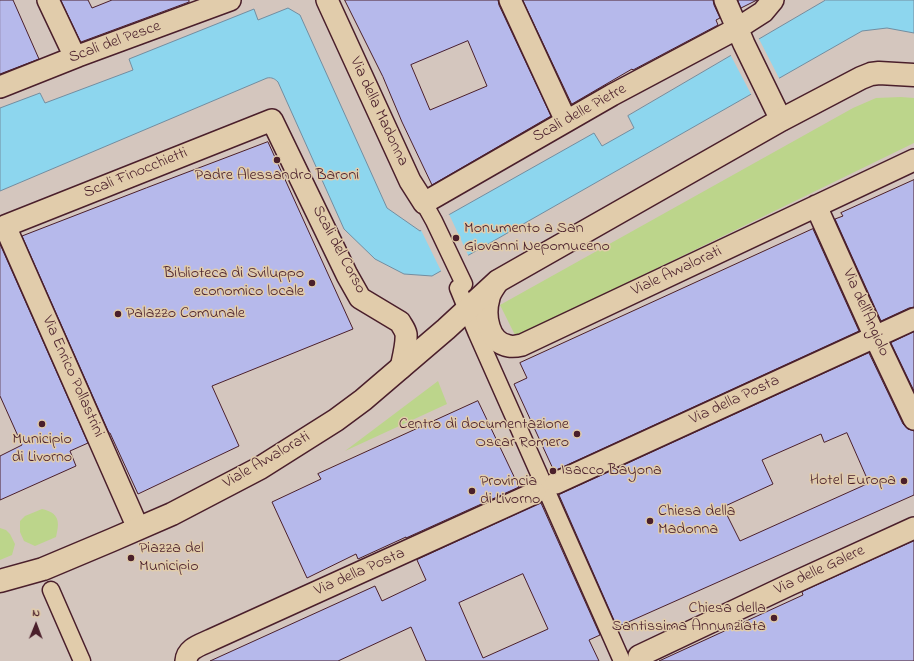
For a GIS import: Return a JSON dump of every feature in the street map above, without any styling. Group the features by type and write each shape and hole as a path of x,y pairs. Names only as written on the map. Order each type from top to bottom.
{"street":[{"path":"48,0 75,57"},
{"name":"Scali del Pesce","path":"0,87 75,57 230,0"},
{"name":"Via della Madonna","path":"327,0 410,181 434,221 459,272 464,284 458,288 467,309"},
{"path":"510,0 566,121"},
{"path":"725,0 781,120"},
{"name":"Scali delle Pietre","path":"424,203 612,95 741,36 773,0"},
{"name":"Viale Avvalorati","path":"0,581 43,569 172,514 260,468 336,420 363,400 402,368 498,282 781,120 861,78 879,73 914,75"},
{"name":"Scali Finocchietti","path":"3,227 272,120"},
{"name":"Scali del Corso","path":"272,120 347,275 360,298 400,322 404,327 406,341 402,368"},
{"name":"Viale Avvalorati","path":"498,282 489,296 487,307 488,325 493,336 499,342 509,346 522,346 914,160"},
{"name":"Via dell'Angiolo","path":"816,206 914,419"},
{"name":"Via Enrico Pollastrini","path":"3,227 138,528"},
{"path":"467,309 489,364 546,488 630,659"},
{"name":"Via della Posta","path":"186,658 190,651 211,640 914,319"},
{"name":"Via delle Galere","path":"630,659 914,528"},
{"path":"51,590 82,661"}],"green space":[{"path":"876,98 914,98 914,143 516,337 500,305 853,108"},
{"path":"438,381 447,404 345,451"},
{"path":"42,509 52,513 57,518 58,526 56,537 35,546 24,541 20,532 20,521 25,516"},
{"path":"0,528 6,530 10,534 15,544 12,555 0,560"}],"water":[{"path":"826,0 914,0 914,33 887,28 862,31 432,276 404,274 375,259 344,229 278,82 272,78 267,78 0,191 0,108 40,93 45,103 133,70 129,59 254,9 258,20 288,8 300,15 387,208 420,231 594,133 602,146 634,128 628,116"}],"pier":[{"path":"758,37 780,80 752,96 730,54"},
{"path":"449,214 469,257 442,273 420,228"}],"building":[{"path":"0,0 13,0 39,59 0,74"},
{"path":"61,0 88,0 92,8 112,0 189,0 189,2 81,42"},
{"path":"345,0 498,0 551,116 432,185 402,122 383,77","holes":["468,41 487,86 430,110 411,65"]},
{"path":"523,0 713,0 720,18 716,20 718,25 633,70 632,69 572,104"},
{"path":"738,0 757,0 741,8"},
{"path":"268,142 353,329 212,386 239,446 138,494 109,433 22,236"},
{"path":"914,180 914,307 881,321 835,219 843,216 841,213"},
{"path":"813,229 859,331 554,471 514,384 527,378 520,363"},
{"name":"Municipio di Livorno","path":"0,244 88,443 70,451 76,466 0,500 0,456 22,445 0,396"},
{"path":"914,332 914,391 891,343"},
{"path":"869,353 903,424 908,429 914,431 914,495 617,627 559,495","holes":["847,433 869,483 740,541 723,507 773,484 762,460 821,434 824,442"]},
{"name":"Provincia di Livorno","path":"478,401 519,487 358,559 356,554 307,578 272,502 321,479 318,474"},
{"path":"541,503 600,635 589,640 599,661 426,661 411,627 338,661 210,661 375,586 382,601 426,580 417,560","holes":["523,574 548,629 483,658 459,603"]},
{"path":"914,541 914,661 659,661 803,595 802,592"}],"place":[{"name":"Padre Alessandro Baroni","path":"277,160"},
{"name":"Monumento a San Giovanni Nepomuceno","path":"456,238"},
{"name":"Biblioteca di Sviluppo economico locale","path":"312,283"},
{"name":"Palazzo Comunale","path":"118,314"},
{"name":"Municipio di Livorno","path":"42,424"},
{"name":"Centro di documentazione Oscar Romero","path":"577,434"},
{"name":"Isacco Bayona","path":"553,471"},
{"name":"Hotel Europa","path":"904,481"},
{"name":"Provincia di Livorno","path":"472,491"},
{"name":"Chiesa della Madonna","path":"650,521"},
{"name":"Piazza del Municipio","path":"131,558"},
{"name":"Chiesa della Santissima Annunziata","path":"774,618"}]}
